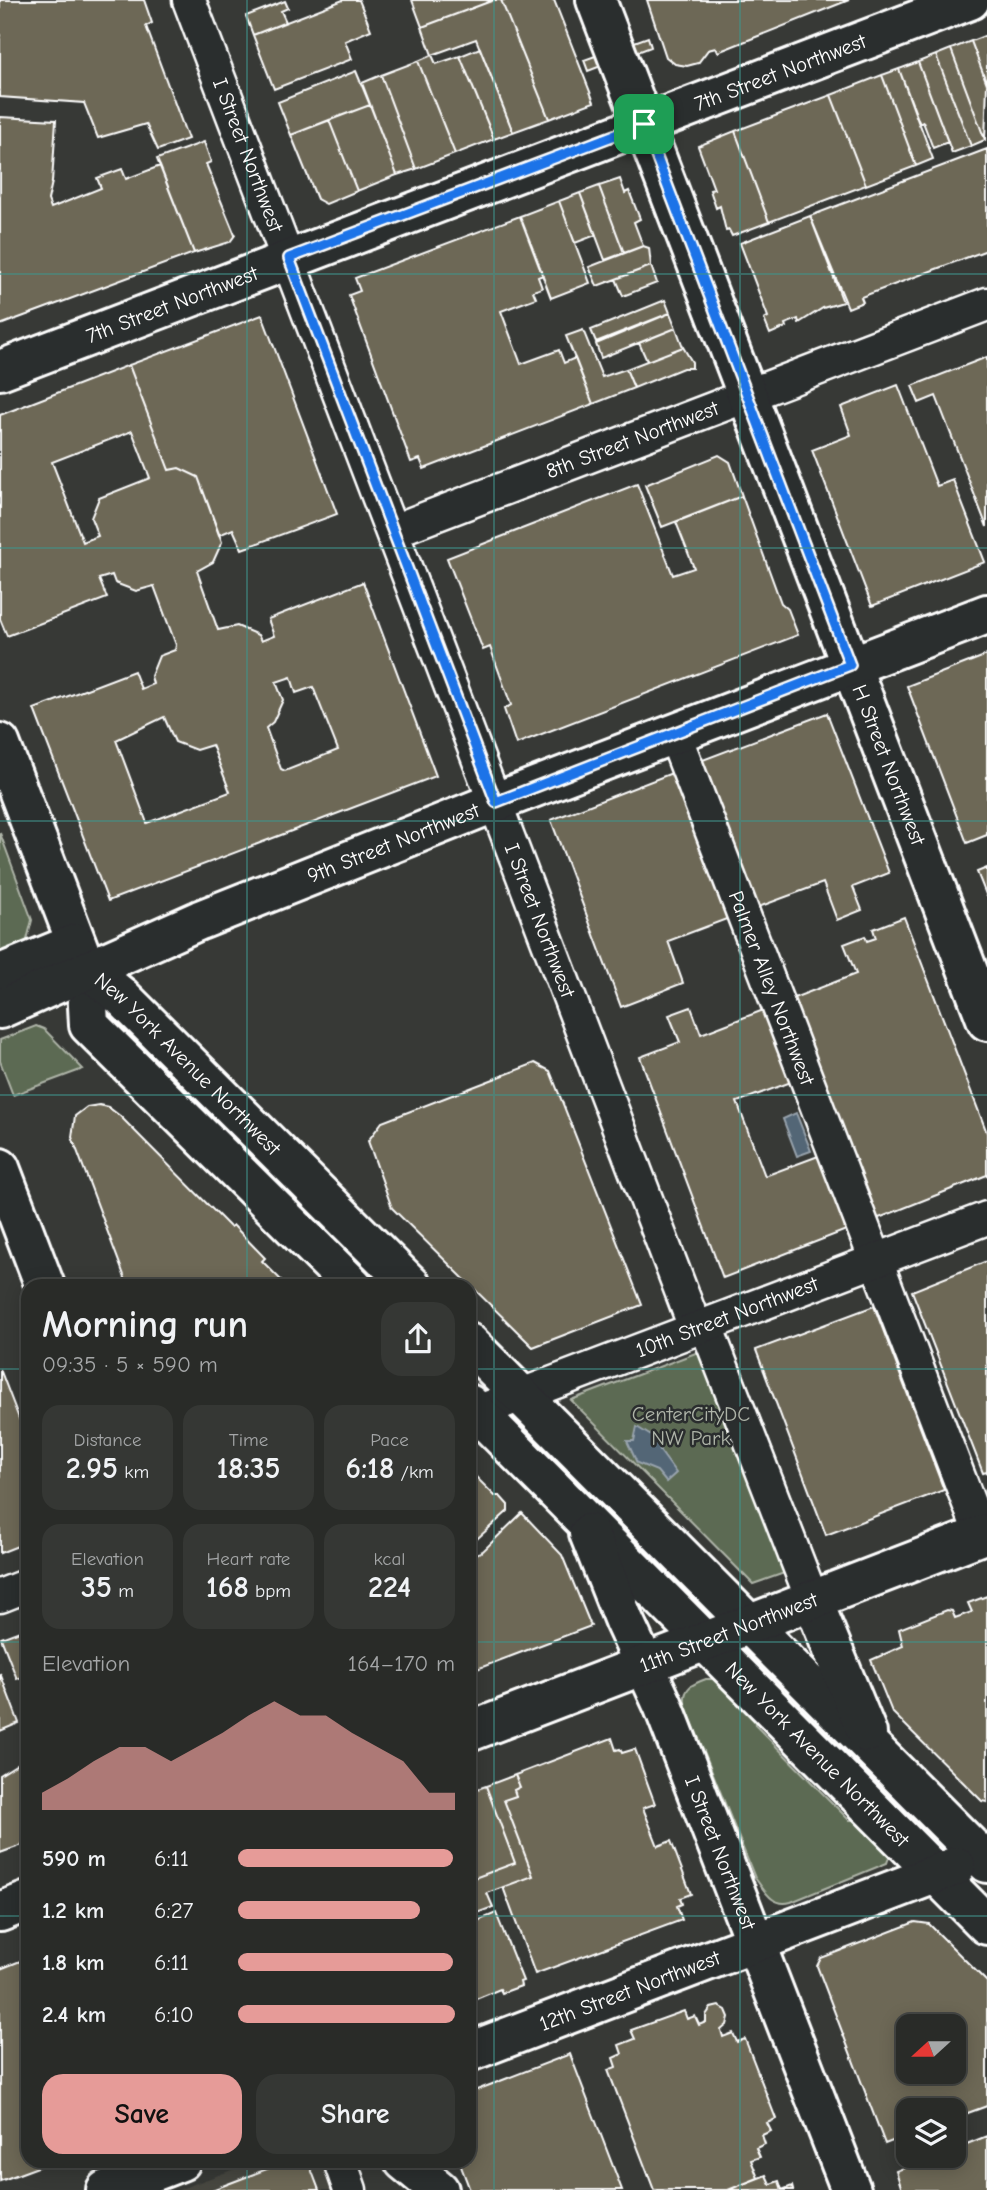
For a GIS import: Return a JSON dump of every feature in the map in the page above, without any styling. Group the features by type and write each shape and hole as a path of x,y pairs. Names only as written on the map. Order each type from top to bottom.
{"main road":[{"name":"H Street Northwest","path":"596,0 987,1021"},
{"name":"7th Street Northwest","path":"0,370 970,0"},
{"name":"9th Street Northwest","path":"0,974 81,956 496,802 987,614"},
{"path":"0,743 81,956"},
{"name":"9th Street Northwest","path":"0,1009 81,956"},
{"name":"New York Avenue Northwest","path":"81,956 89,1025 346,1279"},
{"name":"New York Avenue Northwest","path":"81,956 405,1279"},
{"path":"0,1168 42,1279"},
{"name":"New York Avenue Northwest","path":"476,1350 747,1624 985,1858"},
{"name":"New York Avenue Northwest","path":"476,1414 987,1925"},
{"name":"I Street Northwest","path":"583,1518 663,1705 851,2190"},
{"name":"11th Street Northwest","path":"476,1729 984,1534"},
{"path":"812,1599 872,1748"},
{"name":"12th Street Northwest","path":"476,2049 936,1874 985,1858"},
{"path":"0,1912 21,1904"},
{"path":"106,2190 163,2168"},
{"path":"386,2168 394,2190"},
{"path":"412,2168 439,2190"}],"street":[{"name":"I Street Northwest","path":"189,0 496,802 701,1328 812,1599"},
{"name":"8th Street Northwest","path":"393,531 987,304"},
{"name":"Palmer Alley Northwest","path":"674,733 870,1245"},
{"name":"10th Street Northwest","path":"476,1409 521,1395 701,1328 987,1218"},
{"path":"883,1276 984,1534"},
{"path":"0,1596 21,1588"},
{"path":"342,2168 350,2190"},
{"path":"431,2168 439,2190"}],"shaded area":[{"path":"237,2168 331,2168 339,2190 178,2190"}],"green space":[{"path":"0,833 32,920 25,948 0,964"},
{"path":"121,1023 124,1023 382,1279 361,1279 117,1030"},
{"path":"36,1026 44,1029 83,1069 13,1095 0,1061 0,1040"},
{"name":"CenterCityDC NW Park","path":"730,1340 816,1562 753,1584 571,1400"},
{"path":"706,1679 717,1679 754,1712 755,1725 849,1820 863,1820 890,1854 887,1863 791,1902 779,1902 770,1897 755,1878 685,1704 685,1694 690,1687"}],"water":[{"path":"796,1113 811,1151 797,1156 783,1119"},
{"path":"637,1427 659,1441 660,1451 676,1473 666,1482 657,1471 637,1463 627,1441 634,1441"}],"building":[{"path":"0,0 144,0 152,23 146,26 188,139 158,150 146,124 98,138 84,103 0,97"},
{"path":"343,0 359,0 371,30 345,41 352,59 274,89 253,35"},
{"path":"412,0 494,0 422,27"},
{"path":"494,0 501,0 549,119 513,132 476,39 432,55 422,27"},
{"path":"501,0 554,0 594,102 549,119"},
{"path":"647,0 849,0 718,52 716,48 708,50 698,63 687,66 675,64 666,57"},
{"path":"285,1 288,8 281,11 286,22 253,35 246,16"},
{"path":"987,35 987,84 971,41"},
{"path":"648,37 651,47 588,71 584,60"},
{"path":"971,41 987,84 985,140 951,49"},
{"path":"480,48 513,132 494,139 460,56"},
{"path":"951,49 985,140 971,146 936,55"},
{"path":"432,55 436,64 460,56 494,139 455,154 418,61"},
{"path":"936,55 971,146 952,153 918,62"},
{"path":"418,61 455,154 416,169 381,75"},
{"path":"918,62 948,142 933,148 923,122 919,124 899,69"},
{"path":"899,69 933,159 916,166 882,75"},
{"path":"356,71 370,105 291,135 278,102"},
{"path":"381,75 416,169 397,175 362,83"},
{"path":"882,75 916,166 866,185 831,95"},
{"path":"831,95 866,185 769,222 735,131"},
{"path":"370,105 397,175 357,191 329,120"},
{"path":"0,117 56,120 52,182 48,200 51,208 101,188 97,178 122,169 126,179 160,166 194,253 0,325"},
{"path":"329,120 357,191 326,204 317,199 291,135"},
{"path":"735,131 769,222 732,236 729,230 726,231 720,206 716,208 710,190 714,189 698,146"},
{"path":"204,142 211,162 206,164 235,235 230,242 194,253 157,159"},
{"path":"987,149 987,250 861,297 863,302 848,308 810,216"},
{"path":"620,179 625,193 629,191 640,219 634,222 643,246 624,253 599,186"},
{"path":"599,186 624,253 605,260 580,193"},
{"path":"580,193 596,235 575,243 559,201"},
{"path":"559,201 590,283 551,298 520,216"},
{"path":"520,216 543,275 538,277 542,288 533,291 536,298 501,311 521,364 559,350 564,363 575,358 593,404 424,469 420,459 411,462 349,295 360,291 355,278"},
{"path":"810,216 843,302 823,308 799,323 798,319 785,324 786,327 770,334 764,319 768,317 740,243"},
{"path":"643,246 649,248 651,266 597,286 589,267"},
{"path":"651,266 657,283 623,296 616,279"},
{"path":"665,300 670,313 596,342 591,330"},
{"path":"670,313 676,328 601,358 596,344"},
{"path":"262,315 337,514 242,549 233,529 219,535 198,477 179,468 169,470 129,365"},
{"path":"676,328 683,347 647,361 639,343"},
{"path":"583,330 602,377 626,369 634,388 593,404 566,336"},
{"path":"683,347 692,362 692,368 683,368 634,388 626,369"},
{"path":"987,357 987,527 936,396 919,403 912,386"},
{"path":"129,365 169,470 179,468 198,477 222,542 213,562 197,571 218,630 237,626 258,635 261,641 274,636 268,619 363,582 436,776 108,901 34,709 134,671 141,689 153,684 151,676 159,656 175,650 176,645 154,586 136,591 115,583 112,575 99,579 107,598 7,636 0,619 0,415","holes":["132,431 150,478 99,498 91,518 98,536 83,542 52,462","291,677 296,693 313,687 338,750 285,771 281,769 266,728 273,722 283,700 276,682","164,717 175,742 196,750 212,745 230,792 147,823 116,740"]},
{"path":"898,385 937,486 953,480 985,562 872,606 812,450 851,435 841,407"},
{"path":"719,455 730,462 742,496 662,527 645,485"},
{"path":"637,484 673,575 694,568 676,522 742,496 781,603 788,609 798,635 516,744 504,709 511,705 490,647 483,650 447,558"},
{"path":"987,655 987,835 967,843 907,686"},
{"path":"827,713 889,873 853,887 862,910 837,920 823,883 756,908 700,761"},
{"path":"677,771 732,917 668,941 683,983 621,1007 551,820"},
{"path":"987,868 987,897 977,872"},
{"path":"904,917 987,1133 987,1175 874,1220 791,999 856,974 844,944 865,936 867,941 876,938 873,929"},
{"path":"691,1007 701,1034 766,1009 794,1081 737,1102 765,1176 821,1155 849,1229 723,1278 640,1057 680,1042 669,1015"},
{"path":"535,1063 550,1071 642,1305 533,1347 476,1291 476,1279 464,1279 392,1208 368,1141 382,1122"},
{"path":"87,1107 108,1107 120,1116 230,1227 233,1225 265,1258 262,1261 280,1279 125,1279 72,1137 75,1116"},
{"path":"987,1261 987,1472 983,1473 912,1291"},
{"path":"874,1306 944,1490 826,1535 756,1350"},
{"path":"0,1369 21,1424 21,1545 0,1553"},
{"path":"476,1477 495,1496 500,1496 508,1505 508,1511 476,1540"},
{"path":"522,1513 562,1555 591,1626 476,1669 476,1554 483,1551"},
{"path":"987,1596 987,1802 982,1801 892,1712 871,1660 903,1646 899,1629 947,1610 952,1611 955,1618 972,1612 968,1603"},
{"path":"21,1631 21,1677 17,1679 1,1638"},
{"path":"0,1673 19,1723 0,1731"},
{"path":"612,1738 616,1750 620,1749 622,1753 635,1749 655,1804 643,1808 658,1846 671,1841 691,1894 680,1898 682,1904 677,1906 682,1920 535,1974 503,1887 533,1876 504,1800 516,1796 514,1790 520,1787 515,1775"},
{"path":"19,1763 21,1846 0,1853 0,1775"},
{"path":"515,1775 520,1787 514,1790 516,1796 504,1800 533,1876 487,1893 493,1907 476,1913 476,1877 515,1863 486,1786"},
{"path":"486,1786 515,1863 476,1877 476,1790"},
{"path":"496,1913 523,1981 520,1982 521,1986 502,1993 500,1989 476,1999 476,1922"},
{"path":"915,1922 929,1924 987,1982 987,2106 966,2114 966,2098 896,2098 896,2140 885,2144 817,1966 821,1958"},
{"path":"21,1961 21,2168 35,2168 0,2181 0,1969"},
{"path":"719,2006 726,2010 729,2017 727,2025 721,2030 723,2037 733,2033 737,2042 745,2039 776,2119 767,2123 771,2131 762,2135 765,2144 756,2148 760,2157 751,2160 758,2178 728,2190 654,2190 608,2070 616,2067 613,2058 622,2054 619,2045 635,2039 631,2030 684,2011 687,2019 695,2016 699,2025 706,2022 706,2015 711,2008"},
{"path":"570,2054 622,2190 470,2190 462,2168 476,2168 476,2090"},
{"path":"987,2136 987,2190 902,2190 896,2171 904,2168 966,2168 966,2144"},
{"path":"270,2168 311,2168 319,2190 212,2190"},
{"path":"766,2175 770,2184 779,2181 782,2190 728,2190"}],"route":[{"path":"644,124 850,665 496,802 289,258 644,124"}]}
